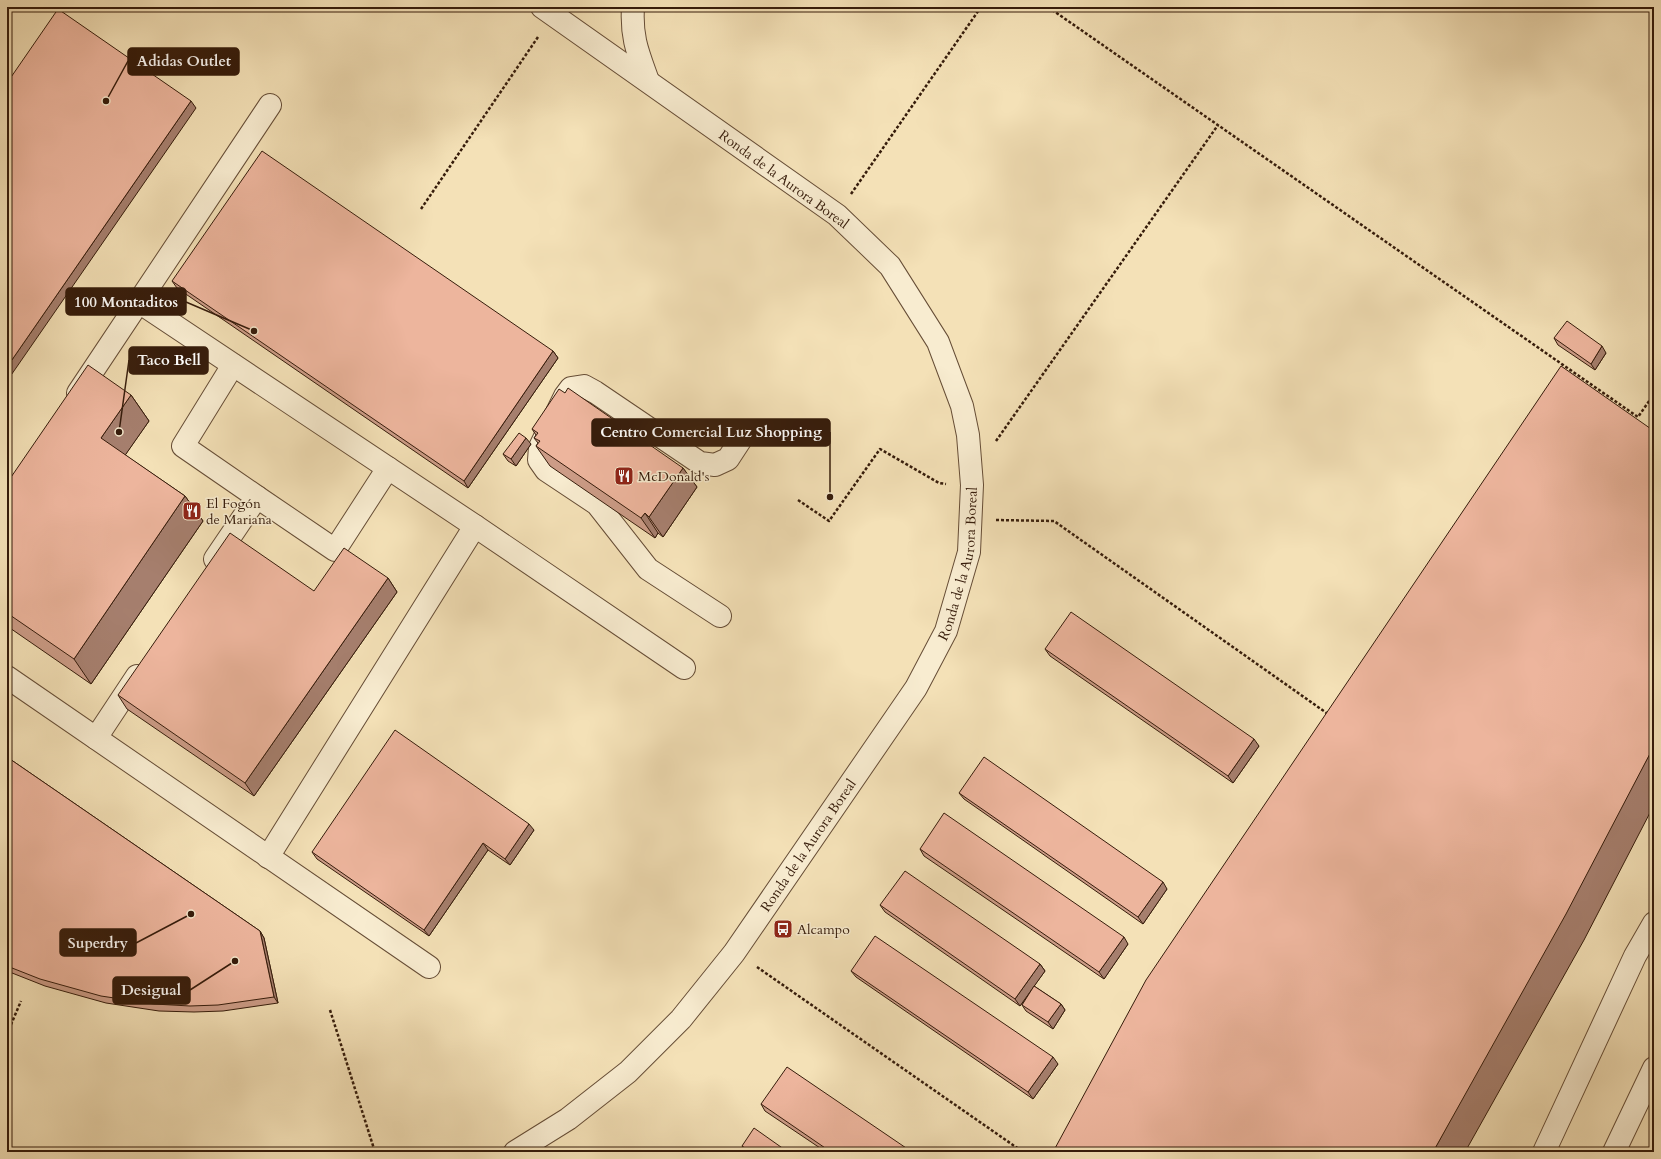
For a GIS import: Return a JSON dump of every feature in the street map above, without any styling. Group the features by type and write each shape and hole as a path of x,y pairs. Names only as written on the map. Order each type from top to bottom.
{"street":[{"name":"Ronda de la Aurora Boreal","path":"515,1152 568,1119 628,1072 681,1019 734,953 916,688 946,631 969,552 972,485 968,435 962,406 938,342 890,266 837,215 542,7"},
{"path":"633,7 632,20 634,44 648,81"},
{"path":"68,408 270,105"},
{"path":"138,302 475,526 684,668"},
{"path":"233,365 183,446 336,550 388,468"},
{"path":"720,616 648,569 597,504 546,470 539,460 540,447 565,396 571,388 584,386 700,463 715,465 728,459 745,433"},
{"path":"205,575 257,497"},
{"path":"268,856 475,526"},
{"path":"96,738 148,660"},
{"path":"7,677 429,968"},
{"path":"1544,1152 1635,956 1654,924"},
{"path":"1614,1152 1654,1068"}],"path":[{"path":"849,197 981,7"},
{"path":"1048,7 1638,417 1654,394"},
{"path":"421,209 540,33"},
{"path":"996,442 1218,125"},
{"path":"1575,383 1580,376"},
{"path":"798,500 829,521 880,449 939,483 951,486 972,485"},
{"path":"993,520 1054,521 1330,715"},
{"path":"734,953 753,964 1022,1152"},
{"path":"7,1034 21,1002"},
{"path":"330,1010 375,1152"}],"building":[{"path":"58,9 191,101 7,367 7,83"},
{"path":"262,151 553,351 464,481 172,281"},
{"path":"1567,321 1602,346 1591,364 1554,338"},
{"path":"88,365 131,395 101,438 185,496 74,659 7,613 7,483"},
{"path":"1561,366 1654,431 1654,746 1566,914 1433,1152 1053,1152 1146,980"},
{"name":"McDonald's","path":"568,388 683,468 649,517 645,513 641,518 536,446 540,441 534,438 538,433 532,429 559,389 565,393"},
{"path":"519,433 526,438 511,459 503,454"},
{"path":"230,533 314,591 344,548 388,578 245,783 118,695"},
{"path":"1071,612 1254,739 1228,776 1045,649"},
{"path":"395,730 529,824 505,859 483,843 424,930 312,852"},
{"path":"7,757 260,931 274,997 218,1005 190,1006 154,1004 101,996 40,979 7,966"},
{"path":"984,757 1163,882 1138,917 959,793"},
{"path":"944,813 1124,937 1099,972 920,849"},
{"path":"905,871 1040,964 1015,999 880,905"},
{"path":"875,936 1053,1057 1028,1092 851,971"},
{"path":"1034,986 1061,1004 1048,1022 1022,1005"},
{"path":"787,1067 912,1152 831,1152 761,1104"},
{"path":"754,1128 788,1152 751,1152 742,1146"}],"place":[{"name":"Adidas Outlet","path":"106,101"},
{"name":"100 Montaditos","path":"254,331"},
{"name":"Taco Bell","path":"119,432"},
{"name":"McDonald's","path":"624,476"},
{"name":"Centro Comercial Luz Shopping","path":"830,497"},
{"name":"El Fogón de Mariana","path":"192,511"},
{"name":"Superdry","path":"191,914"},
{"name":"Alcampo","path":"783,929"},
{"name":"Desigual","path":"235,961"}]}
